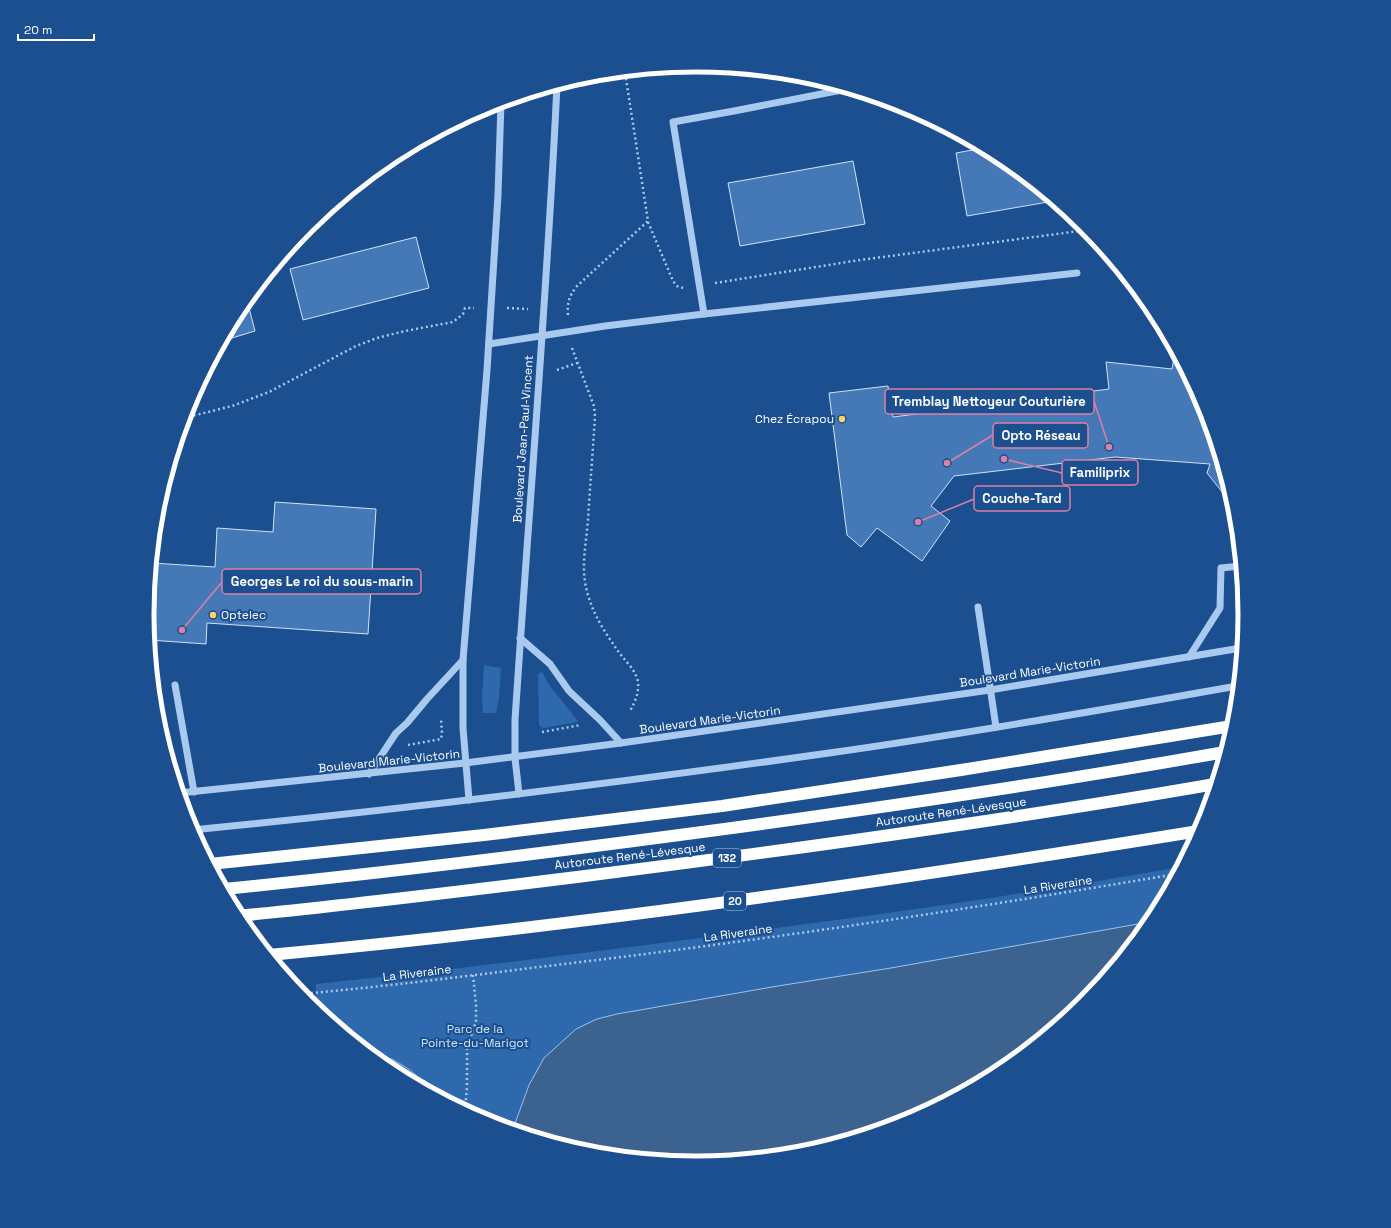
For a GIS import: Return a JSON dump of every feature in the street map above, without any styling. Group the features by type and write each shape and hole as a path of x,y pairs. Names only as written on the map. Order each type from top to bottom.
{"highway":[{"path":"214,864 484,835 722,806 962,770 1225,727"},
{"path":"228,888 442,866 813,817 1022,787 1219,753"},
{"name":"Autoroute René-Lévesque","path":"245,915 484,888 776,852 1210,785"},
{"name":"20","path":"274,954 486,932 776,896 1191,832"}],"street":[{"name":"Boulevard Jean-Paul-Vincent","path":"519,794 515,758 515,720 558,89"},
{"path":"704,314 673,122 838,91"},
{"path":"469,800 463,728 463,660 489,344 498,196 501,108"},
{"path":"489,344 605,326 704,314 1077,273"},
{"path":"1189,657 1220,608 1221,568 1235,567"},
{"path":"978,607 996,727"},
{"path":"520,638 550,664 569,692 600,720 621,743"},
{"name":"Boulevard Marie-Victorin","path":"184,793 515,758 990,690 1236,649"},
{"path":"369,774 396,733 407,723 463,660"},
{"path":"175,685 194,792"},
{"path":"199,829 519,794 824,754 996,727 1233,687"}],"path":[{"path":"626,77 648,222 673,281 677,286 682,288"},
{"path":"568,313 567,305 570,294 577,286 648,222"},
{"path":"718,282 860,260 1079,231"},
{"path":"191,416 232,406 269,392 356,346 377,338 453,322 463,314 465,308 568,308"},
{"path":"573,352 594,406 595,416 588,522 584,549 584,579 587,593 595,614 636,676 638,690 630,711"},
{"path":"554,370 577,363"},
{"name":"Boulevard Marie-Victorin","path":"404,746 441,739 441,719"},
{"path":"542,732 582,725"},
{"name":"La Riveraine","path":"308,993 679,950 1077,891 1171,875"},
{"path":"465,1104 467,1047 476,1022 473,975"}],"green space":[{"path":"484,665 501,668 499,698 496,713 483,713 482,698"},
{"path":"542,672 550,686 578,721 577,722 544,728 539,725 538,674"},
{"name":"Parc de la Pointe-du-Marigot","path":"1174,868 1146,915 1103,971 1079,997 1053,1021 997,1065 972,1079 721,1155 660,1155 590,1146 555,1138 488,1115 424,1083 394,1065 338,1021 315,1000 316,984 655,944 923,908"}],"shaded area":[{"path":"1140,924 1103,971 1079,997 1053,1021 997,1065 935,1100 903,1115 836,1138 801,1146 731,1155 660,1155 590,1146 555,1138 515,1125 529,1085 544,1058 576,1029 597,1019 617,1014 778,986 891,968"},
{"path":"386,1059 392,1059 406,1067 415,1074 419,1080 394,1065"}],"building":[{"path":"974,150 997,163 1047,202 967,216 956,153"},
{"path":"853,161 865,224 740,246 728,183"},
{"path":"416,237 429,288 303,320 290,269"},
{"path":"249,308 255,331 229,339"},
{"path":"1174,359 1182,374 1209,440 1223,493 1207,473 1210,464 1115,457 954,476 931,506 950,521 922,561 877,528 861,547 847,535 829,393 888,386 893,417 1109,389 1106,362 1172,369"},
{"path":"275,502 376,509 368,634 207,623 206,644 155,640 154,614 156,563 215,567 217,528 273,532"}],"place":[{"name":"Chez Écrapou","path":"842,419"},
{"name":"Tremblay Nettoyeur Couturière","path":"1109,447"},
{"name":"Familiprix","path":"1004,459"},
{"name":"Opto Réseau","path":"947,463"},
{"name":"Couche-Tard","path":"918,522"},
{"name":"Optelec","path":"213,615"},
{"name":"Georges Le roi du sous-marin","path":"182,630"}]}
